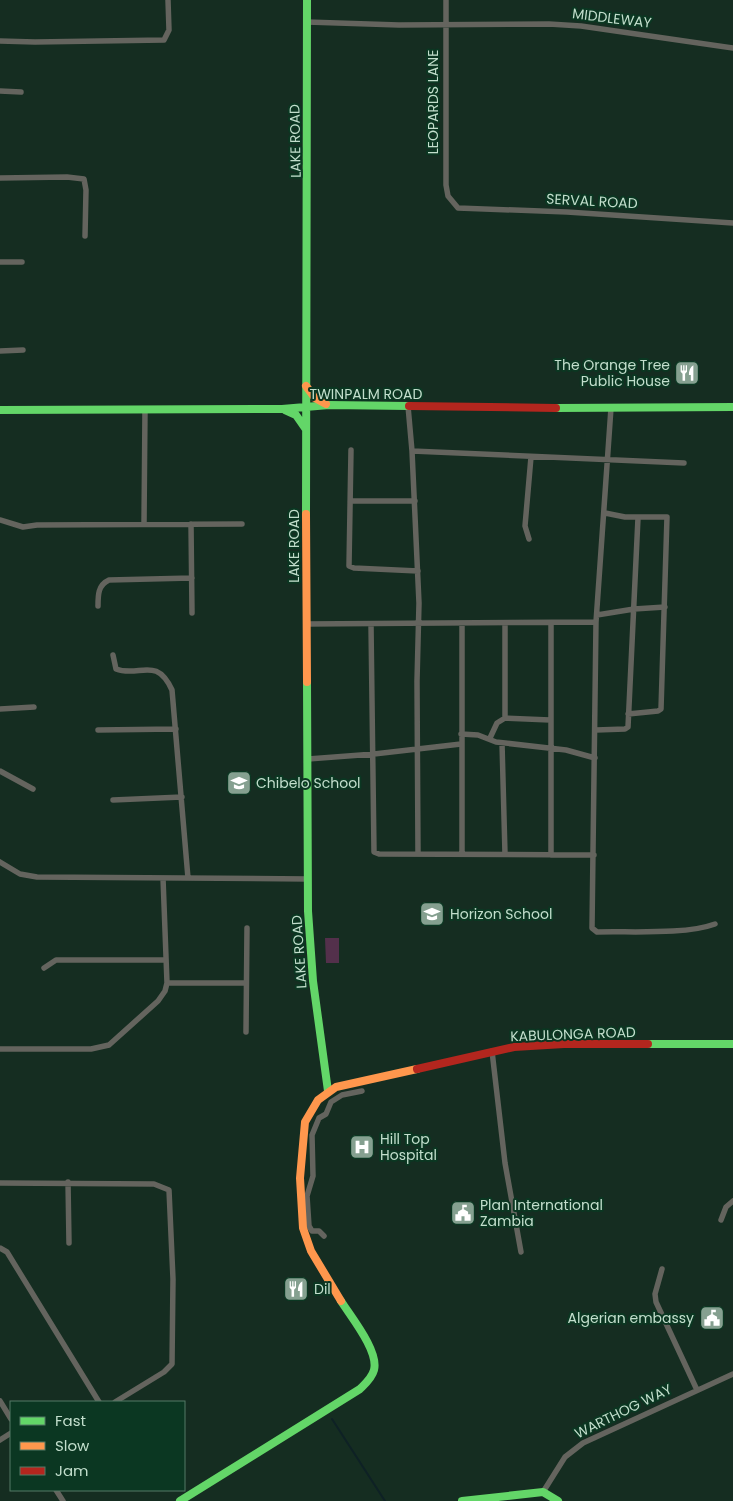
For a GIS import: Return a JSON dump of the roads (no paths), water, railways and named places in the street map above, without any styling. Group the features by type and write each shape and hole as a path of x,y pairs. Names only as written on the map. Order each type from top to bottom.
{"main road":[{"name":"LAKE ROAD","path":"307,0 308,171 305,428 308,879 313,982 328,1091"},
{"path":"306,386 315,398 330,405"},
{"name":"TWINPALM ROAD","path":"0,410 282,409 330,405 611,408 733,407"},
{"path":"282,409 296,415 305,428"},
{"name":"KABULONGA ROAD","path":"328,1091 348,1084 514,1047 564,1044 733,1044"},
{"path":"180,1501 360,1389 370,1380 374,1371 375,1361 369,1347 311,1251 302,1225 300,1172 304,1120 310,1107 328,1091"},
{"path":"462,1501 528,1497 543,1492 558,1501"}],"street":[{"path":"0,41 155,42 164,40 169,30 168,0"},
{"name":"LEOPARDS LANE","path":"446,0 446,185 451,203"},
{"name":"MIDDLEWAY","path":"307,22 581,26 733,48"},
{"path":"0,91 21,92"},
{"path":"0,178 67,177 84,179 86,190 85,236"},
{"name":"SERVAL ROAD","path":"451,203 458,208 472,210 567,212 733,223"},
{"path":"0,262 22,262"},
{"path":"0,351 23,350"},
{"path":"408,406 418,571 418,854"},
{"path":"611,408 596,622 594,855 591,924 594,931 694,929 715,924"},
{"path":"144,524 145,410"},
{"path":"351,450 350,567 418,571"},
{"path":"412,451 684,463"},
{"path":"528,539 525,526 531,457"},
{"path":"350,501 415,501"},
{"path":"605,513 638,518 667,517 660,709 658,711 628,714"},
{"path":"596,730 627,728 638,518"},
{"path":"0,520 23,527 37,525 242,524"},
{"path":"191,524 192,613"},
{"path":"98,606 100,588 103,582 109,580 192,578"},
{"path":"597,615 634,609 665,607"},
{"path":"550,622 549,748 551,854"},
{"path":"306,624 418,625 596,622"},
{"path":"462,624 462,854"},
{"path":"505,624 505,718"},
{"path":"371,625 374,754 373,850 379,854 594,855"},
{"path":"114,655 116,669 119,671 144,668 156,671 168,681 172,690 188,878"},
{"path":"0,709 34,707"},
{"path":"490,738 497,723 505,718 550,720"},
{"path":"98,730 176,729"},
{"path":"461,734 478,734 502,743 549,748 595,758"},
{"path":"502,743 505,854"},
{"path":"308,758 374,754 461,744"},
{"path":"0,771 33,789"},
{"path":"114,800 182,796"},
{"path":"0,862 20,874 37,877 308,879"},
{"path":"0,1049 92,1049 110,1046 158,1001 165,991 167,984 164,960 163,878"},
{"path":"246,1032 247,928"},
{"path":"44,968 56,960 164,960"},
{"path":"167,984 246,983"},
{"path":"492,1051 505,1163 521,1252"},
{"path":"324,1236 319,1231 312,1232 309,1226 307,1196 313,1176 312,1135 319,1118 326,1114 331,1102 342,1095 362,1091"},
{"path":"68,1182 69,1243"},
{"path":"0,1183 154,1184 165,1186 171,1196 172,1364 164,1372 117,1401"},
{"path":"721,1220 726,1207 733,1201"},
{"path":"0,1248 7,1252 98,1401"},
{"path":"662,1269 655,1294 656,1302 697,1390"},
{"name":"WARTHOG WAY","path":"543,1492 565,1457 583,1443 733,1374"},
{"path":"0,1400 10,1417"}],"waterway":[{"path":"332,1419 385,1501"}],"place":[{"name":"The Orange Tree Public House","path":"687,373"},
{"name":"Chibelo School","path":"239,783"},
{"name":"Horizon School","path":"432,914"},
{"name":"Hill Top Hospital","path":"362,1147"},
{"name":"Plan International Zambia","path":"463,1213"},
{"name":"Dil","path":"296,1289"},
{"name":"Algerian embassy","path":"712,1318"}]}
